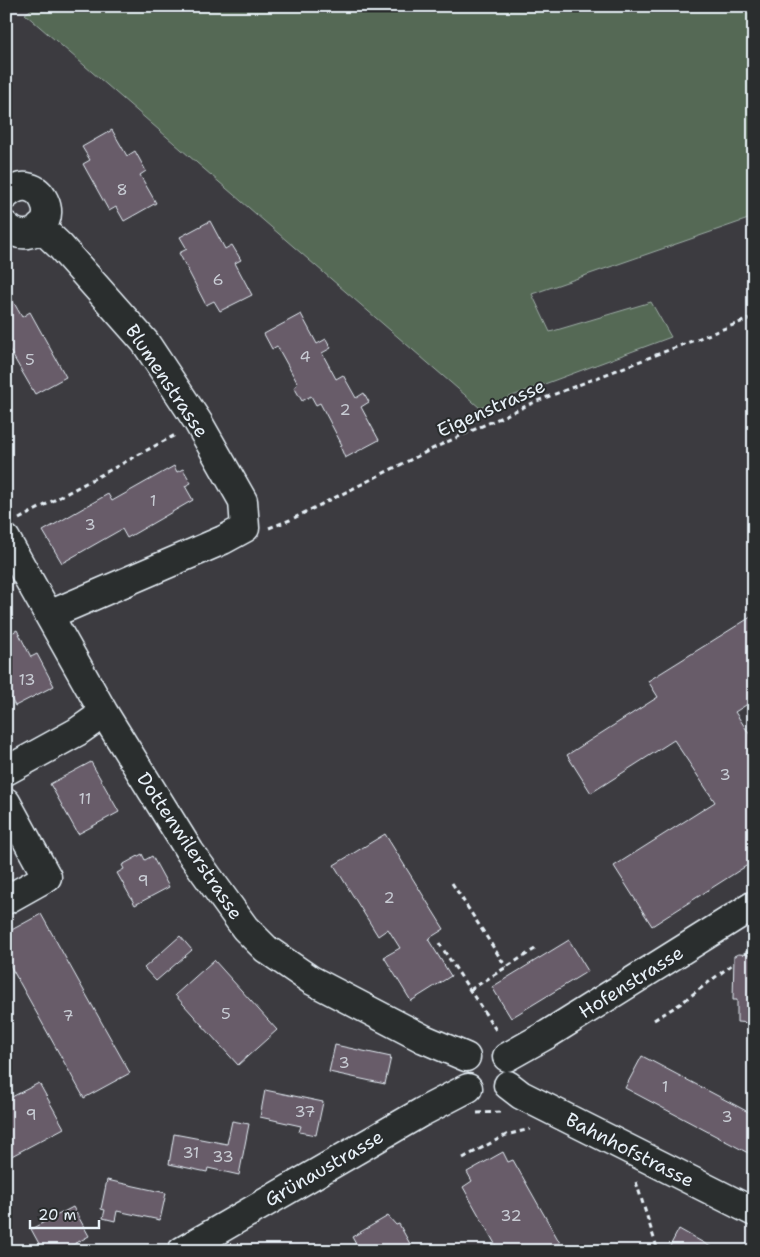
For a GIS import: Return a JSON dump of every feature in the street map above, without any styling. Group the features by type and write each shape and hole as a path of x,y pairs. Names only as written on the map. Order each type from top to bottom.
{"street":[{"path":"6,195 18,188 26,187 40,193 44,199 47,214 40,227 26,234 18,234 6,226"},
{"name":"Blumenstrasse","path":"40,227 60,246 145,342 198,422 243,501 245,528"},
{"path":"49,614 223,540 245,528"},
{"name":"Dottenwilerstrasse","path":"11,547 104,714 209,880 244,928 266,949 318,984 424,1039 466,1057"},
{"path":"6,772 77,732 104,714"},
{"path":"6,802 47,877 6,900"},
{"name":"Hofenstrasse","path":"507,1057 548,1034 754,905"},
{"path":"486,1047 501,1052 507,1057 512,1070 508,1085 497,1094 481,1096 468,1088 462,1073 466,1057 479,1048 486,1047"},
{"name":"Bahnhofstrasse","path":"508,1085 521,1095 754,1212"},
{"name":"Grünaustrasse","path":"182,1251 422,1112 468,1088"}],"path":[{"name":"Eigenstrasse","path":"245,528 268,529 290,520 436,447 537,401 754,317"},
{"path":"6,507 11,547 198,422"},
{"path":"452,883 506,968"},
{"path":"439,942 496,1030"},
{"path":"744,954 754,948"},
{"path":"470,990 535,949"},
{"path":"654,1020 680,1004 734,963"},
{"path":"463,1158 506,1135 534,1128"},
{"path":"641,1196 658,1251"}],"green space":[{"path":"36,6 754,6 754,217 532,294 550,332 651,302 671,337 480,408 25,14"}],"building":[{"path":"112,130 127,156 135,151 146,171 140,175 156,203 124,221 116,207 109,211 83,164 90,160 82,147"},
{"path":"210,221 225,249 232,245 241,260 235,263 252,295 220,311 214,301 206,305 179,253 187,249 180,237"},
{"path":"6,289 22,317 30,312 66,377 35,394 6,344"},
{"path":"301,314 317,344 326,339 331,348 322,353 336,379 343,375 356,398 364,393 369,402 361,407 379,440 345,458 340,446 342,445 320,403 316,405 311,396 302,401 294,387 298,384 277,346 272,349 264,334"},
{"path":"174,466 177,472 183,469 191,483 185,486 193,500 127,538 122,529 62,563 43,531 108,494 112,501"},
{"path":"754,615 754,700 735,712 754,741 754,861 652,926 614,866 715,802 674,740 591,793 567,755 658,697 648,681"},
{"path":"17,630 31,657 37,654 54,686 15,706 6,689 6,636"},
{"path":"91,762 119,812 78,834 50,784"},
{"path":"385,834 444,929 428,939 451,976 411,1001 384,957 400,948 388,929 378,936 334,865"},
{"path":"142,854 145,860 152,856 169,887 135,905 117,873 124,869 122,865"},
{"path":"41,914 130,1073 84,1098 6,958 6,933"},
{"path":"180,936 192,950 156,981 144,968"},
{"path":"569,940 588,971 511,1018 492,987"},
{"path":"738,954 754,955 754,1023 737,1022 737,1000 733,1000 734,956"},
{"path":"214,960 277,1030 238,1065 175,995"},
{"path":"335,1045 391,1057 385,1084 329,1072"},
{"path":"642,1056 754,1115 754,1147 750,1154 625,1088"},
{"path":"39,1083 64,1128 6,1159 6,1100"},
{"path":"265,1090 323,1102 316,1135 299,1132 301,1126 260,1117"},
{"path":"232,1121 249,1124 239,1175 208,1168 207,1172 169,1164 174,1134 227,1144"},
{"path":"503,1152 508,1162 513,1160 560,1243 554,1246 557,1251 499,1251 463,1187 472,1181 467,1172"},
{"path":"107,1180 166,1193 160,1220 117,1211 115,1221 103,1218 105,1210 101,1209"},
{"path":"73,1207 89,1236 62,1251 43,1251 31,1229"},
{"path":"388,1216 396,1225 399,1224 414,1251 354,1251 353,1249 357,1246 352,1237"},
{"path":"679,1229 718,1251 678,1251 670,1246"}]}
